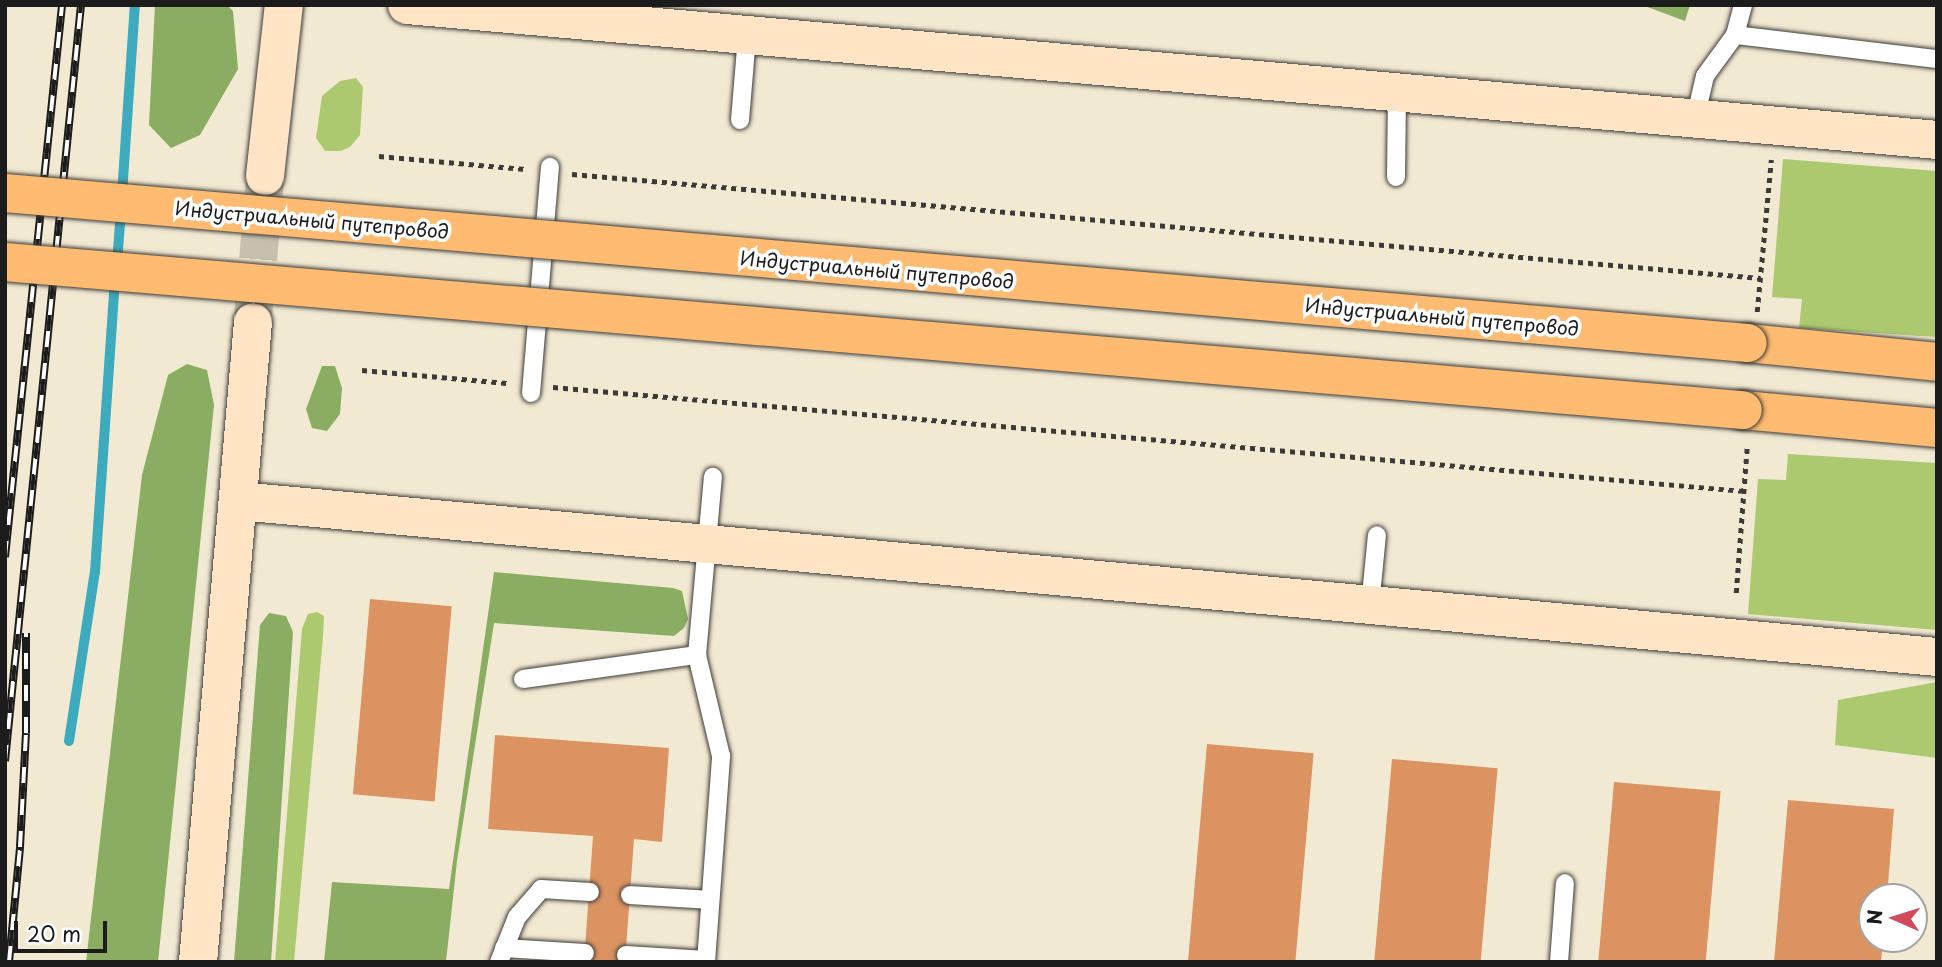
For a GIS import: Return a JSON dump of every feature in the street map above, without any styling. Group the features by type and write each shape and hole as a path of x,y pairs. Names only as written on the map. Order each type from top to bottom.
{"main road":[{"name":"Индустриальный путепровод","path":"5,194 1749,328 1937,362"},
{"path":"5,262 1742,427 1937,428"}],"street":[{"path":"265,176 284,5"},
{"path":"407,5 1937,140"},
{"path":"198,962 253,322"},
{"path":"239,501 1931,655"}],"lane":[{"path":"1695,119 1705,76 1735,35 1743,5"},
{"path":"1735,35 1937,58"},
{"path":"740,120 747,36"},
{"path":"1396,177 1397,93"},
{"path":"531,389 550,169"},
{"path":"626,955 706,961 720,756 697,655 713,477"},
{"path":"1370,606 1377,535"},
{"path":"523,679 697,655"},
{"path":"1559,962 1565,883"},
{"path":"585,953 501,955 517,917 541,889 590,892"},
{"path":"630,895 710,900"}],"path":[{"path":"1749,328 1757,313 1772,152"},
{"path":"379,156 1760,278"},
{"path":"362,370 531,389 1745,491"},
{"path":"1736,593 1748,445 1742,427"}],"green space":[{"path":"155,5 227,5 233,11 238,69 200,135 171,148 149,125"},
{"path":"1642,5 1690,5 1685,21"},
{"path":"356,78 363,87 360,135 350,147 341,151 325,151 316,138 322,96 340,81"},
{"path":"1783,159 1937,171 1937,337 1799,328 1802,299 1772,297"},
{"path":"187,364 207,370 214,405 158,962 86,962 142,475 168,375"},
{"path":"322,366 335,366 342,388 340,414 327,431 312,428 306,409"},
{"path":"1788,454 1937,463 1937,630 1748,614 1758,479 1786,480"},
{"path":"494,572 673,588 682,591 688,619 684,628 674,636 494,623 457,861 446,962 324,962 332,882 449,889"},
{"path":"317,612 324,616 323,637 294,962 275,962 302,629 308,614"},
{"path":"269,613 286,616 293,632 271,962 234,962 260,625"},
{"path":"1937,682 1937,758 1835,745 1838,700"}],"building":[{"path":"370,599 452,606 435,801 353,794"},
{"path":"495,735 669,748 662,842 634,839 625,962 584,962 593,836 488,829"},
{"path":"1207,744 1314,753 1295,962 1188,962"},
{"path":"1392,759 1498,768 1481,962 1374,962"},
{"path":"1614,782 1721,791 1706,962 1598,962"},
{"path":"1788,800 1894,809 1888,883 1858,883 1858,953 1882,953 1881,962 1774,962"}],"waterway":[{"path":"122,194 135,5"},
{"path":"117,264 121,209"},
{"path":"69,741 95,572 115,279"}],"tunnel":[{"path":"253,316 265,181"}],"railway":[{"path":"5,557 62,5"},
{"path":"5,761 81,5"},
{"path":"9,962 20,847 26,733 26,633"}]}
